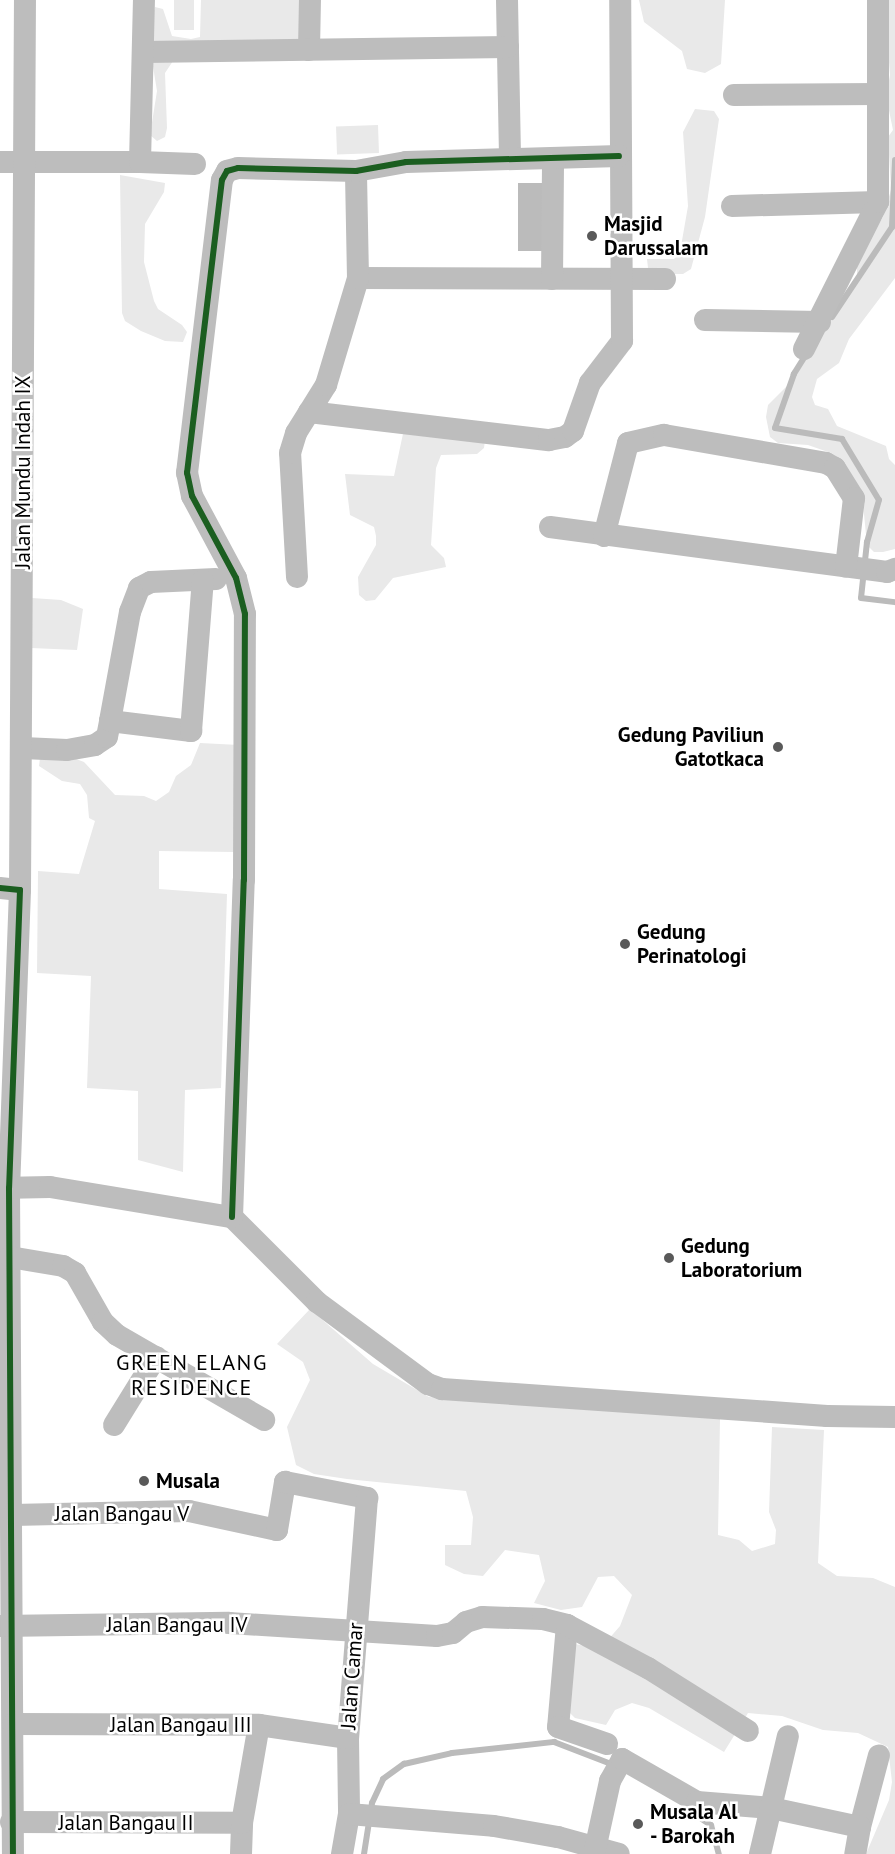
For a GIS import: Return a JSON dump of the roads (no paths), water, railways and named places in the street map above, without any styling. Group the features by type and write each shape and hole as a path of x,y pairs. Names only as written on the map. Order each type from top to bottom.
{"street":[{"name":"Jalan Mundu Indah IX","path":"13,1854 11,1822 13,1724 5,1626 13,1515 10,1257 5,1188 10,889 23,781 25,0"},
{"path":"140,162 144,0"},
{"path":"309,50 310,0"},
{"path":"507,0 510,159"},
{"path":"309,412 549,440 565,437 573,431 590,383 622,341 619,156 620,0"},
{"path":"804,350 878,202 878,0"},
{"path":"144,52 508,47"},
{"path":"734,95 878,94"},
{"path":"232,1217 245,723 245,614 236,578 192,496 187,473 222,180 227,171 238,168 356,171 406,162 619,156"},
{"path":"552,279 553,158"},
{"path":"0,162 195,164"},
{"path":"297,577 290,453 329,375 358,278 356,171"},
{"path":"732,206 878,202"},
{"path":"358,278 665,279"},
{"path":"705,320 820,322"},
{"path":"604,536 628,443 664,435 826,463 835,468 854,498 852,567"},
{"path":"550,527 604,536 891,570"},
{"path":"23,748 67,750 95,745 107,737 139,588 151,582 236,578"},
{"path":"110,721 191,731 203,580"},
{"path":"5,1188 50,1187 232,1217 317,1302 428,1384 442,1389 827,1416 895,1417"},
{"path":"10,1257 63,1266 75,1273 103,1322 156,1357 264,1420"},
{"path":"114,1425 156,1357"},
{"name":"Jalan Bangau V","path":"13,1515 189,1511 277,1530 285,1482 367,1498"},
{"name":"Jalan Camar","path":"342,1854 363,1815 348,1738 354,1631 367,1498"},
{"name":"Jalan Bangau IV","path":"5,1626 229,1623 437,1636 493,1616 543,1619 567,1625 648,1668 748,1731"},
{"path":"567,1625 558,1728 611,1762 628,1759 697,1802 771,1808 850,1825"},
{"name":"Jalan Bangau III","path":"13,1724 259,1725 348,1738"},
{"path":"241,1854 242,1823 259,1725"},
{"path":"760,1854 788,1736"},
{"path":"855,1854 850,1825 879,1755"},
{"path":"595,1850 611,1762"},
{"path":"363,1815 494,1826 619,1854"},
{"name":"Jalan Bangau II","path":"11,1822 242,1823"}],"waterway":[{"path":"832,317 892,227 895,160"},
{"path":"807,353 794,374 775,428 842,439 879,500 867,542 861,598 895,602"},
{"path":"364,1854 372,1803 383,1779 404,1764 452,1753 554,1742 614,1765"},
{"path":"687,1809 711,1825 719,1854"}],"place":[{"name":"Masjid Darussalam","path":"592,236"},
{"name":"Gedung Paviliun Gatotkaca","path":"778,747"},
{"name":"Gedung Perinatologi","path":"625,944"},
{"name":"Gedung Laboratorium","path":"669,1258"},
{"name":"Musala","path":"144,1481"},
{"name":"Musala Al - Barokah","path":"638,1824"}],"district":[{"name":"GREEN ELANG RESIDENCE","path":"192,1374"}]}
